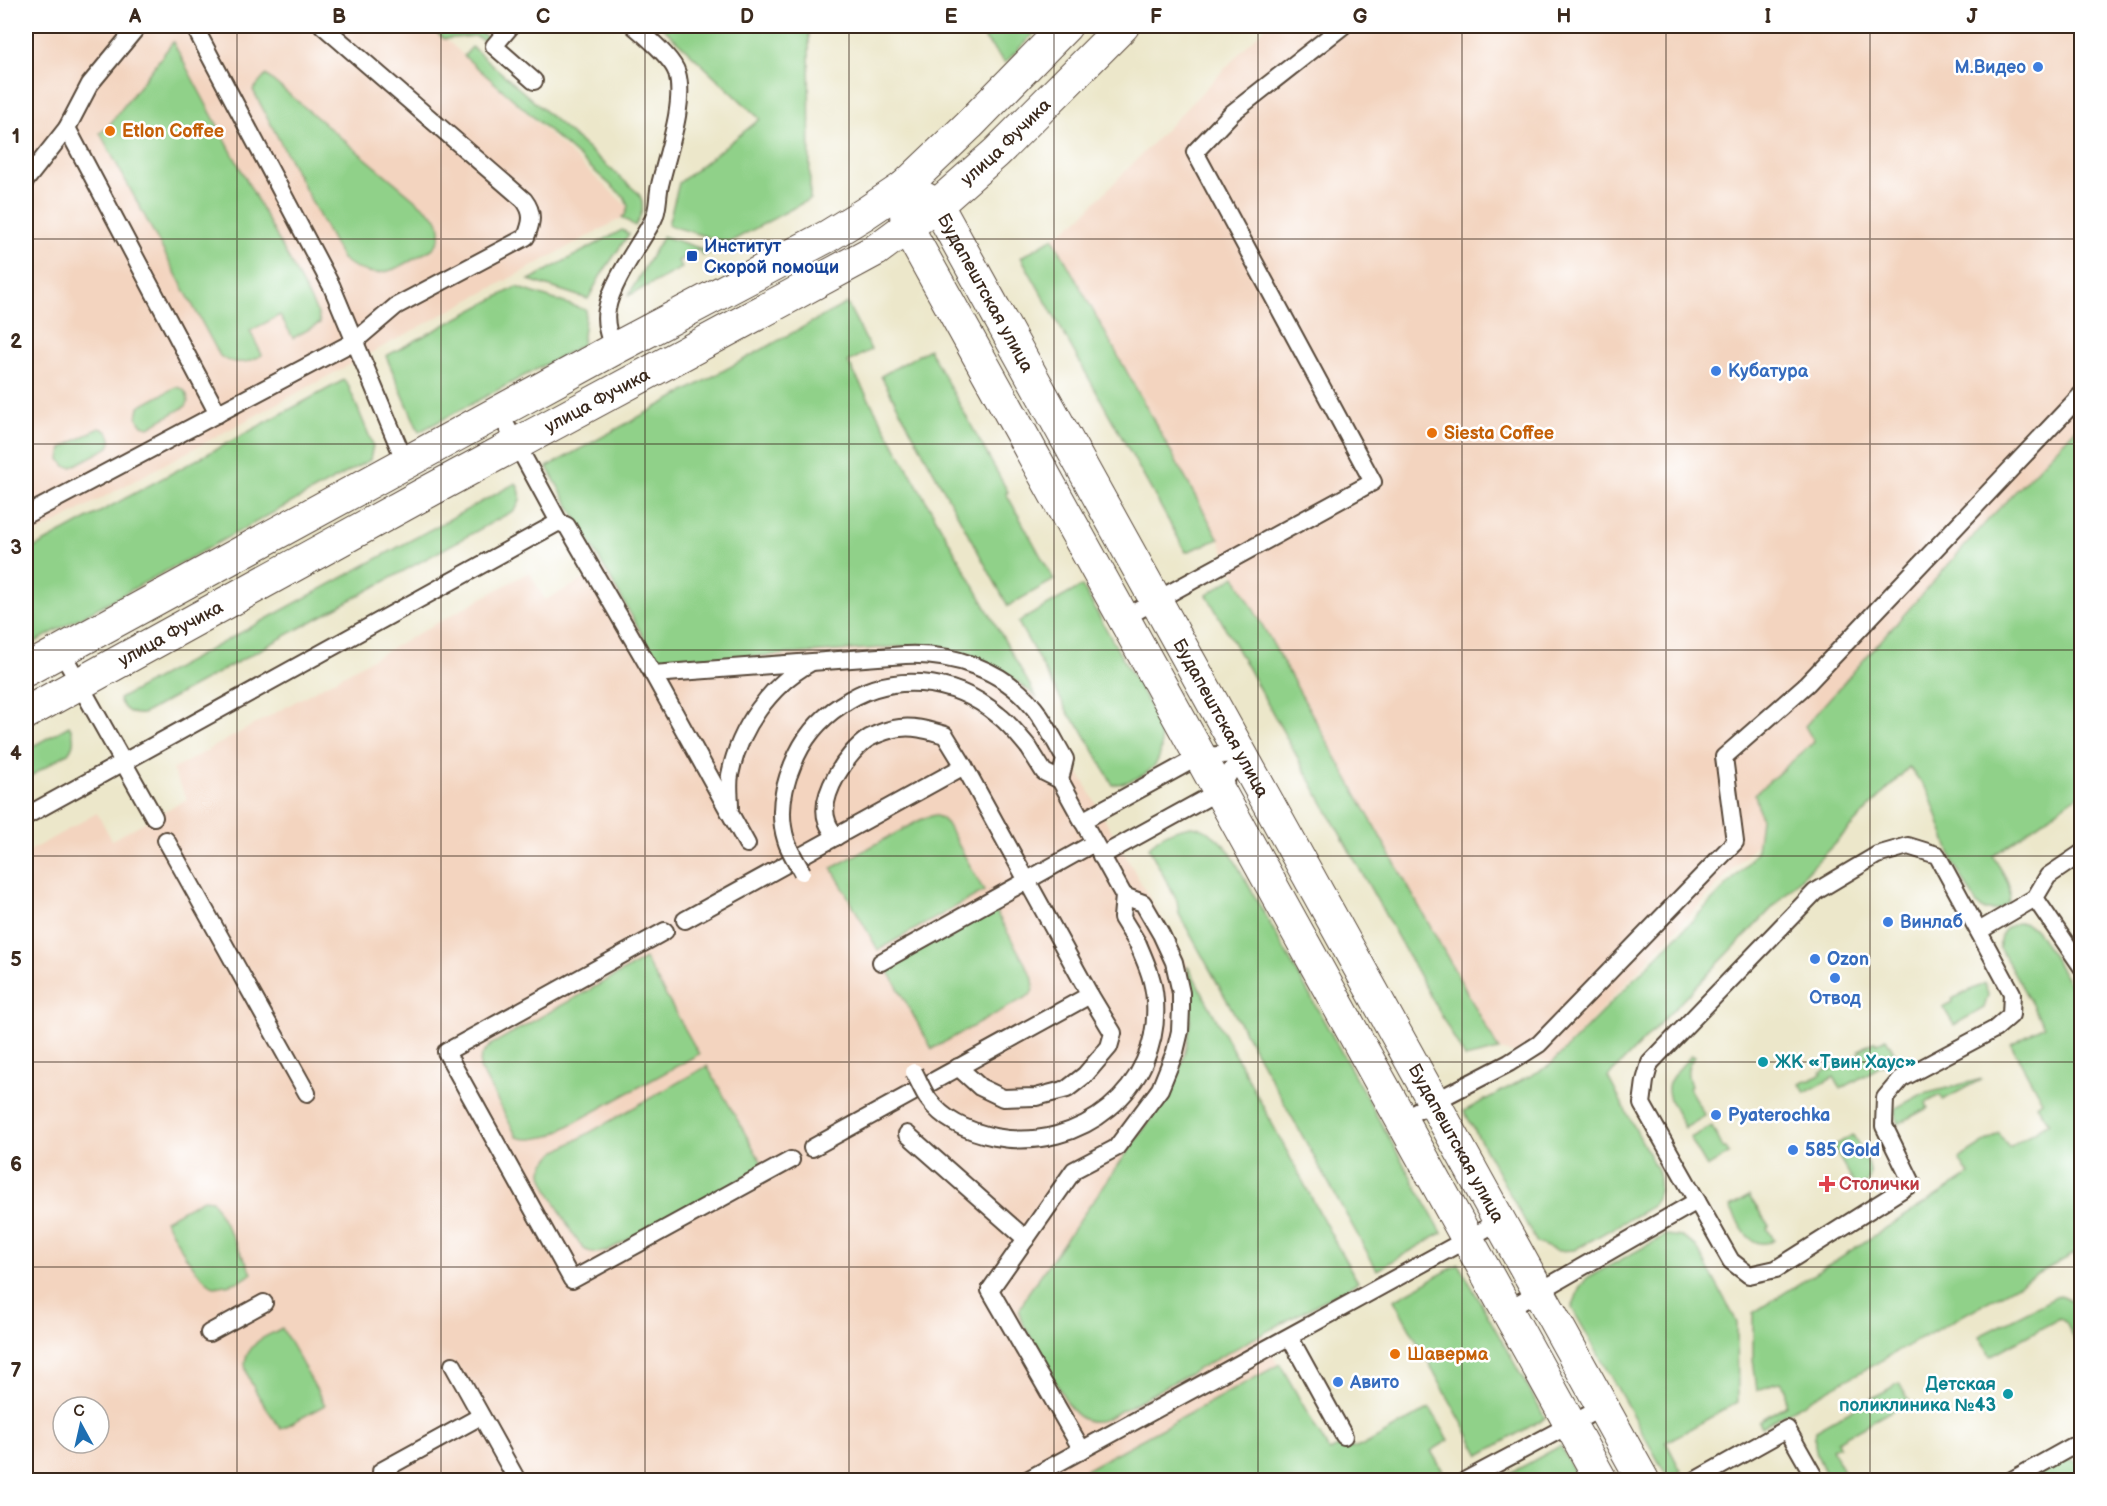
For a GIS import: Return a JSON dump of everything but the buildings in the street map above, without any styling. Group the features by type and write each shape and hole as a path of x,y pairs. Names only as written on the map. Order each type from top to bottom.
{"street":[{"name":"улица Фучика","path":"26,670 405,462 828,236 904,187 969,126 1065,26"},
{"name":"улица Фучика","path":"26,713 430,490 876,250 937,205 996,153 1123,26"},
{"name":"Будапештская улица","path":"904,187 937,205 1643,1480"},
{"name":"Будапештская улица","path":"904,187 908,227 1601,1480"}],"lane":[{"path":"26,180 67,128 90,84 138,26"},
{"path":"194,26 332,287 405,462"},
{"path":"26,515 355,341 396,306 526,237 531,223 531,210 524,200 323,26"},
{"path":"511,26 494,46 534,81"},
{"path":"614,349 607,333 606,310 612,292 655,218 659,188 679,99 677,72 655,44 634,26"},
{"path":"1124,618 1373,482 1195,152 1232,113 1343,26"},
{"path":"67,128 218,414"},
{"path":"1401,1119 1509,1063 1539,1044 1735,842 1724,757 1807,684 2082,394"},
{"path":"499,412 559,522 567,526 653,674 747,844"},
{"path":"26,816 559,522"},
{"path":"61,651 154,817"},
{"path":"653,674 927,654 974,665 989,672 1015,690 1033,707 1065,759 1060,780"},
{"path":"730,812 729,777 735,753 746,730 768,697 783,681 812,662"},
{"path":"802,872 786,841 783,824 785,786 798,750 821,719 851,698 886,685 905,682 944,686 982,703 1014,729 1044,772 1060,780 1124,896 1122,918 1138,944 1153,981 1155,1002 1149,1047 1141,1070 1128,1090 1088,1123 1064,1134 1013,1140 965,1129 946,1116 929,1101 914,1072"},
{"path":"836,837 826,820 826,802 834,780 850,755 870,738 899,728 923,728 945,735 1113,1033 1109,1047 1085,1075 1067,1089 1036,1097 1003,1098 980,1087 958,1067"},
{"path":"1082,821 1200,756 1241,754"},
{"path":"881,962 1027,880 1098,850 1220,791 1241,754"},
{"path":"685,920 964,766"},
{"path":"166,840 307,1093"},
{"path":"1908,846 1937,855 1979,931 2013,993 2010,1015 1995,1029 1901,1078 1885,1098 1884,1126 1912,1183 1776,1269 1749,1275 1731,1261 1642,1104 1650,1063 1815,892 1877,855 1908,846"},
{"path":"1979,931 2036,898 2048,876 2082,853"},
{"path":"1082,1450 990,1290 1074,1170 1116,1148 1160,1089 1175,1052 1180,1031 1181,993 1174,962 1143,903 1124,896"},
{"path":"2036,898 2082,967"},
{"path":"665,931 446,1052 572,1280 791,1160"},
{"path":"812,1148 1090,995"},
{"path":"907,1134 1026,1239"},
{"path":"1507,1310 1697,1201"},
{"path":"1027,1480 1500,1221"},
{"path":"209,1333 264,1303"},
{"path":"1290,1338 1344,1437"},
{"path":"453,1365 517,1480"},
{"path":"1466,1480 1603,1407"},
{"path":"381,1471 482,1416"},
{"path":"1696,1480 1787,1430 1816,1480"},
{"path":"2012,1480 2081,1443"}],"shaded area":[{"path":"26,26 432,26 633,212 26,539"},
{"path":"1266,26 2081,26 2081,499 1551,1063 1499,1050 1235,576 1219,539 1053,238 1079,219"},
{"path":"877,416 1189,968 1340,1251 1261,1333 1278,1365 1066,1480 26,1480 26,853 97,813 112,840 187,799 172,770 529,572 545,600 605,569"}],"green space":[{"path":"428,26 485,26 479,32 494,41 491,44 475,36 444,39"},
{"path":"661,26 809,26 810,199 728,243 668,225 679,183 760,119"},
{"path":"974,26 1041,26 1005,63"},
{"path":"173,42 318,314 320,323 293,338 280,315 250,331 262,355 252,360 236,362 220,356 100,133 107,128"},
{"path":"472,47 638,193 642,201 642,210 635,226 622,217 628,206 624,197 464,56"},
{"path":"266,75 437,218 440,235 432,249 398,267 377,273 366,272 342,259 253,90"},
{"path":"622,230 629,234 601,275 588,299 529,280"},
{"path":"663,236 711,252 703,256 698,249 678,261 682,268 628,296"},
{"path":"1053,238 1219,539 1186,552 1021,257"},
{"path":"516,287 586,310 582,345 419,432 386,356"},
{"path":"847,303 871,350 848,362 1037,698 1012,678 985,662 956,651 924,645 674,662 661,659 651,650 547,467"},
{"path":"929,349 1054,580 1008,606 881,376"},
{"path":"344,380 373,445 370,460 26,647 26,552"},
{"path":"176,387 187,394 186,406 149,427 142,425 137,418 139,407"},
{"path":"2081,423 2081,793 1993,856 2008,883 2009,902 1998,910 1983,910 1977,904 1954,864 1929,793 1909,767 1608,1077 1657,1170 1659,1189 1657,1198 1651,1207 1574,1250 1557,1251 1537,1243 1464,1111 1549,1066 1745,867 1757,850 1761,819 1755,794 1814,742 1805,726 1987,521"},
{"path":"99,428 110,435 109,447 72,467 65,466 60,459 62,448"},
{"path":"516,483 520,497 515,510 143,714 128,711 121,703 119,699"},
{"path":"1235,576 1499,1050 1465,1058 1207,595"},
{"path":"1082,586 1148,702 1160,737 1161,748 1156,764 1137,778 1113,785 1081,728 1070,716 1018,622"},
{"path":"69,726 73,740 68,753 26,779 26,750"},
{"path":"934,815 947,824 984,891 878,950 832,868 920,820"},
{"path":"1191,826 1208,832 1230,852 1442,1233 1377,1270 1179,914 1177,901 1149,848 1168,833"},
{"path":"2074,900 2081,912 2067,922 2070,907"},
{"path":"994,908 1032,976 1033,991 1030,995 932,1049 887,968"},
{"path":"2017,923 2023,923 2036,929 2081,1003 2081,1255 2077,1258 2074,1254 1761,1427 1759,1421 1786,1405 1786,1389 1781,1382 1757,1391 1753,1358 1753,1313 1969,1175 1959,1159 1999,1133 2009,1148 2049,1123 2037,1105 2042,1101 2011,1044 2044,1026 2000,948 2003,932"},
{"path":"645,959 699,1054 550,1136 529,1139 517,1137 480,1068 480,1060 484,1052 492,1044"},
{"path":"1187,967 1358,1282 1106,1419 1085,1420 1069,1406 1021,1320 1019,1311 1028,1293 1172,1089 1183,1059 1190,1029 1191,999"},
{"path":"1985,983 1988,995 1984,1008 1954,1025 1943,1007 1953,1002 1952,999"},
{"path":"1886,1038 1897,1057 1841,1089 1834,1077 1805,1093 1800,1084 1822,1074 1821,1072 1829,1068 1831,1070 1875,1041 1877,1043"},
{"path":"1692,1055 1695,1057 1688,1067 1691,1086 1689,1088 1705,1116 1685,1128 1672,1104 1668,1089 1669,1082"},
{"path":"707,1066 764,1167 607,1251 596,1253 584,1249 568,1226 548,1189 542,1174 544,1164 557,1151"},
{"path":"1982,1079 1943,1100 1940,1095 1926,1103 1928,1108 1898,1124 1896,1108 1920,1095"},
{"path":"1712,1126 1723,1148 1726,1148 1729,1154 1707,1167 1690,1138"},
{"path":"1853,1135 1866,1157 1870,1172 1869,1179 1858,1191 1833,1146"},
{"path":"1749,1196 1769,1226 1767,1228 1774,1240 1758,1243 1752,1240 1737,1221 1730,1207"},
{"path":"203,1199 212,1200 252,1273 239,1281 214,1287 198,1273 165,1220"},
{"path":"1666,1235 1682,1237 1696,1246 1737,1322 1738,1402 1666,1442 1681,1471 1668,1478 1572,1308 1580,1287 1587,1278"},
{"path":"1459,1264 1545,1418 1480,1455 1394,1300"},
{"path":"2060,1295 2069,1299 2079,1310 2082,1323 2081,1348 2079,1349 2064,1320 2060,1318 1990,1356 1979,1336"},
{"path":"282,1328 325,1405 281,1429 249,1379 245,1360 257,1342"},
{"path":"1280,1364 1329,1451 1348,1443 1350,1448 1363,1446 1430,1408 1449,1440 1431,1451 1444,1473 1431,1480 1067,1480"},
{"path":"1899,1383 1909,1401 1837,1441 1839,1446 1832,1449 1846,1475 1838,1480 1829,1480 1816,1450 1816,1430"},
{"path":"1560,1446 1579,1480 1498,1480"},
{"path":"2067,1459 2081,1467 2081,1480 2021,1480 2057,1461"}],"place":[{"name":"М.Видео","path":"2038,67"},
{"name":"Etlon Coffee","path":"110,131"},
{"name":"Институт Скорой помощи","path":"692,256"},
{"name":"Кубатура","path":"1716,371"},
{"name":"Siesta Coffee","path":"1432,433"},
{"name":"Винлаб","path":"1888,922"},
{"name":"Ozon","path":"1815,959"},
{"name":"Отвод","path":"1835,978"},
{"name":"ЖК «Твин Хаус»","path":"1763,1062"},
{"name":"Pyaterochka","path":"1716,1115"},
{"name":"585 Gold","path":"1793,1150"},
{"name":"Столички","path":"1827,1184"},
{"name":"Шаверма","path":"1395,1354"},
{"name":"Авито","path":"1338,1382"},
{"name":"Детская поликлиника №43","path":"2008,1394"}]}
